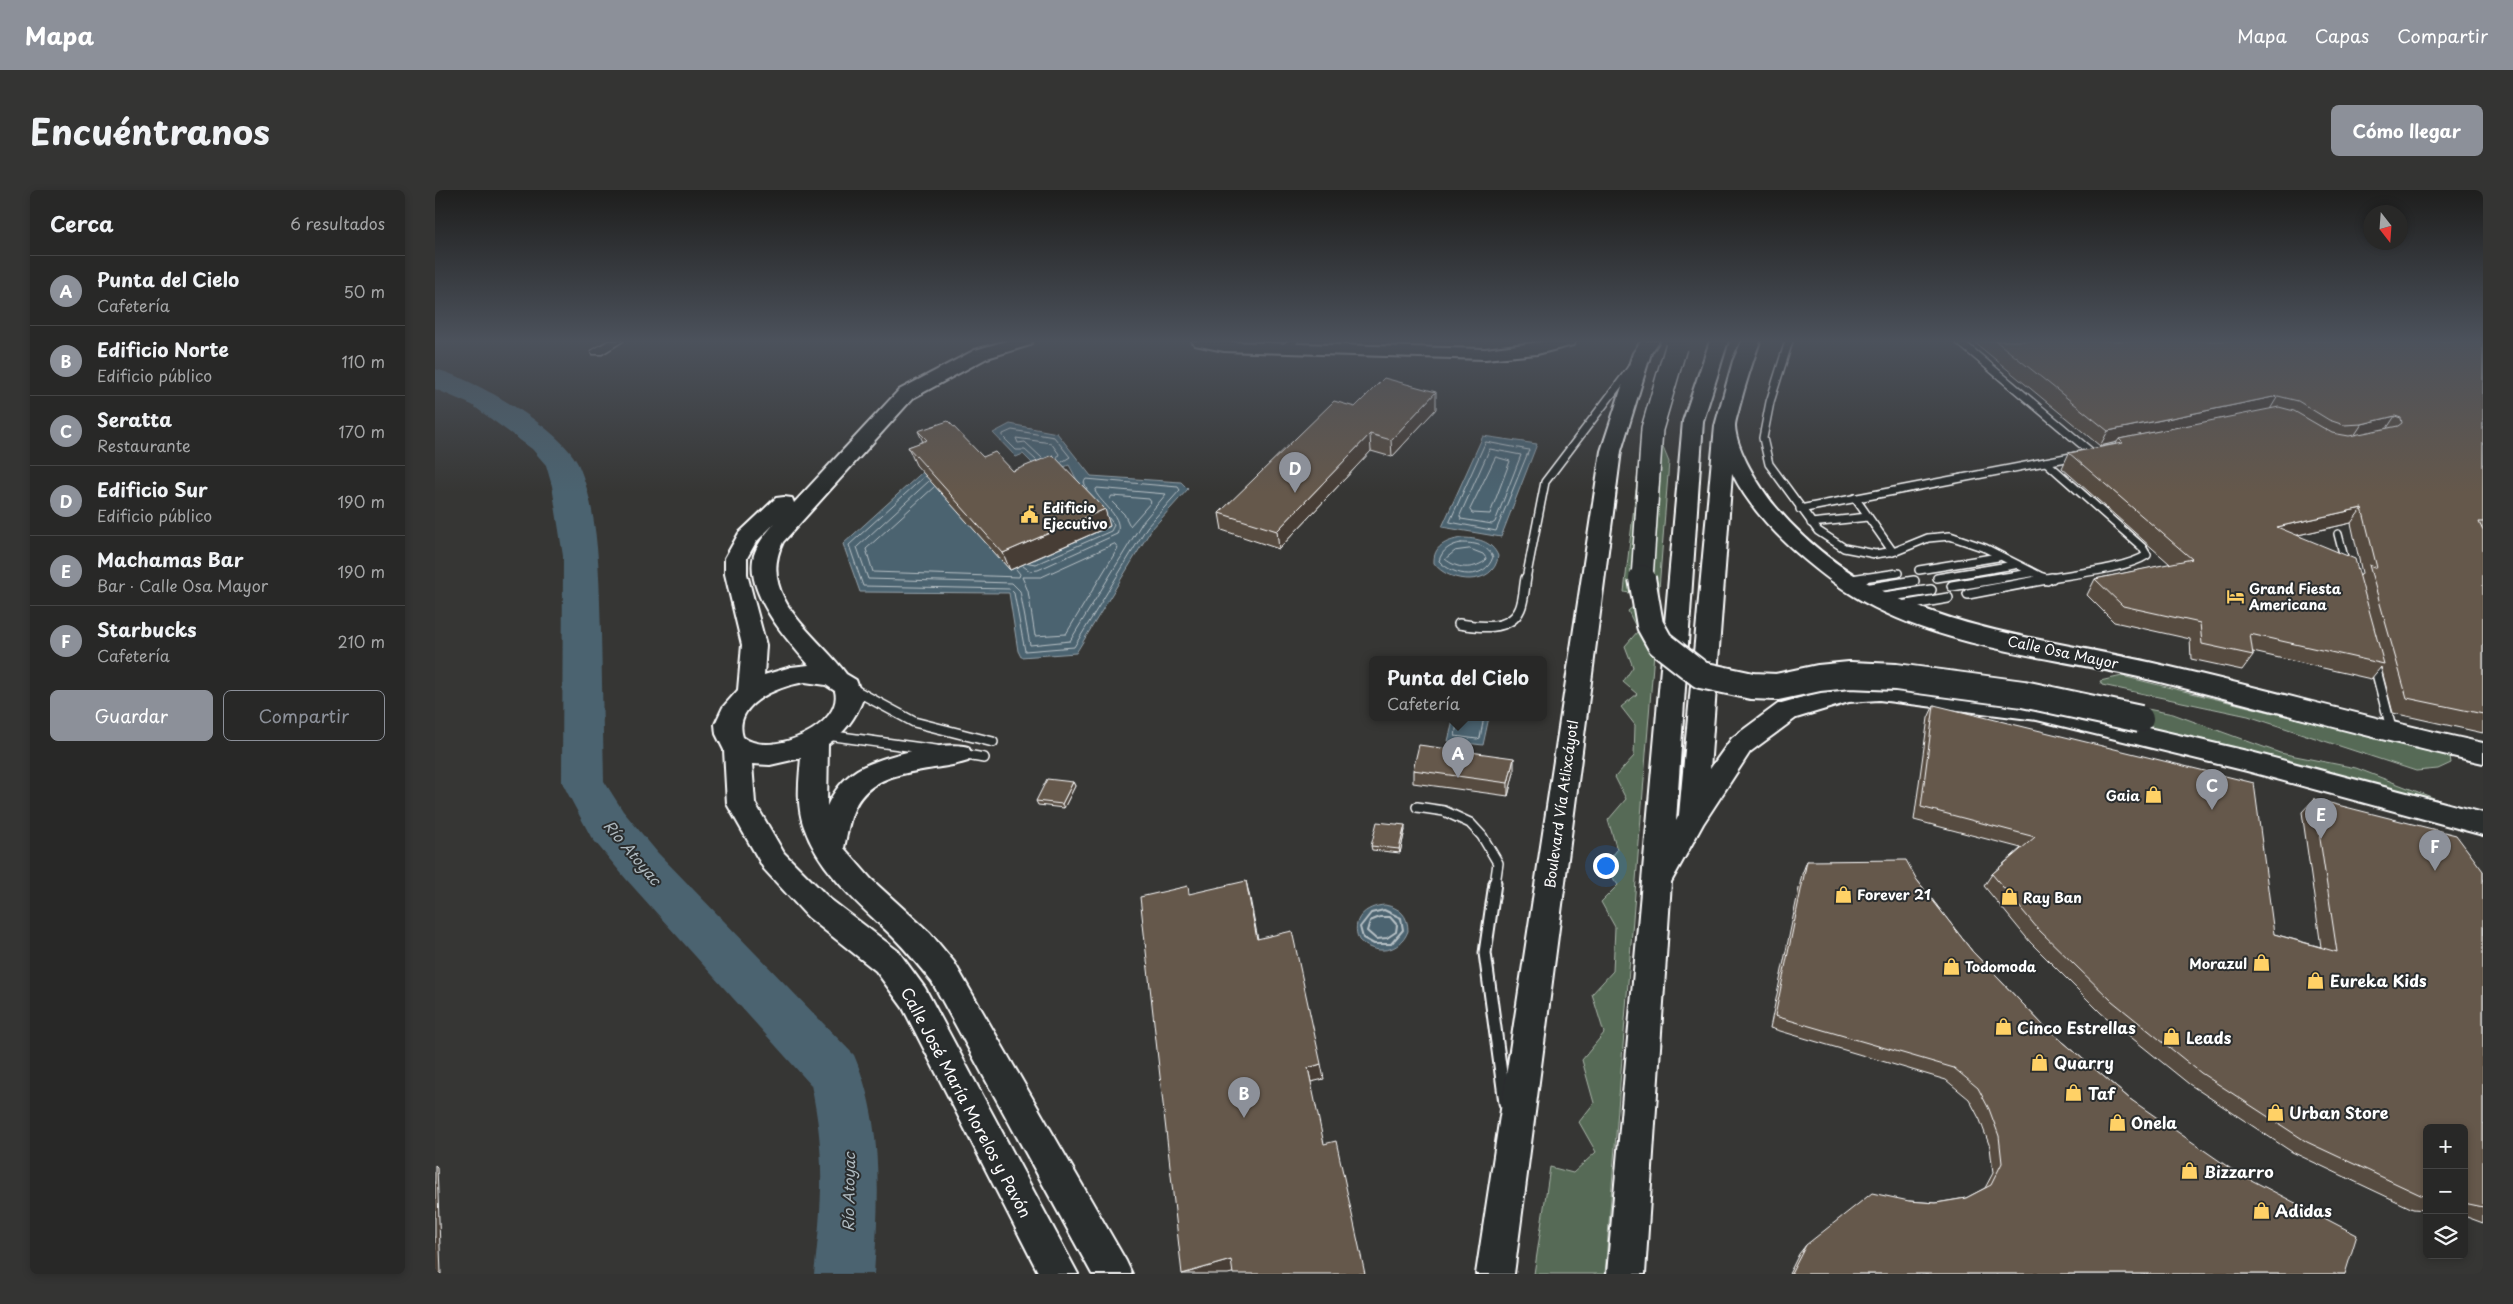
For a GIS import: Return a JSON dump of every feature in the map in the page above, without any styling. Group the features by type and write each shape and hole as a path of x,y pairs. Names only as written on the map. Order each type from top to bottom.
{"street":[{"path":"750,693 754,645 736,574 736,558 747,538 822,467 890,392"},
{"path":"841,681 822,673 795,674 767,683 750,693 738,704 730,716 727,729 729,740 737,748 758,755 786,753 821,738 840,722 848,709 850,696 841,681 789,626 776,605 765,577 765,559 773,539 910,392"},
{"name":"Boulevard Vía Atlixcáyotl","path":"1495,1274 1611,451 1631,392"},
{"path":"1663,392 1652,429 1642,580 1650,626 1660,643 1692,670 1701,675 1761,686 1777,687 1819,678 1850,675 1896,677 2023,694 2140,719 2283,759 2346,787"},
{"path":"1627,1274 1693,422 1703,392"},
{"path":"1693,816 1725,426 1734,392"},
{"name":"Calle Osa Mayor","path":"1725,426 1739,466 1762,507 1814,560 1867,595 1954,630 2142,669 2483,753"},
{"path":"1656,883 1693,816 1741,745 1787,710 1849,693 1879,691 2037,711 2346,787 2483,824"},
{"path":"821,738 815,806 818,826 830,848 863,892 915,939 943,972 1113,1274"},
{"name":"Calle José María Morelos y Pavón","path":"737,748 741,804 774,861 819,908 887,961 914,998 1059,1274"},
{"path":"830,848 838,813 853,788 878,772 898,764 971,756"}],"lane":[{"path":"1459,624 1491,627 1501,625 1516,615 1520,609 1545,482 1613,392"},
{"path":"1772,392 1763,426 1763,438 1769,464 1800,509 1828,540 1843,548 1860,552 1893,552 1931,536 1949,536 1971,542 2047,580"},
{"path":"2020,392 2093,453"},
{"path":"1800,509 2102,451"},
{"path":"1968,594 2047,580 2141,559 2147,555 2142,548 2046,462"},
{"path":"1855,498 1893,552"},
{"path":"1811,523 1869,517"},
{"path":"2337,534 2348,571"},
{"path":"1919,570 1999,557"},
{"path":"1937,578 2015,565"},
{"path":"1867,595 1898,573"},
{"path":"1952,586 2031,573"},
{"path":"1867,595 1914,581"},
{"path":"1867,595 1931,590"},
{"path":"1867,595 1947,598"},
{"path":"2371,655 2392,732"},
{"path":"841,681 914,722 993,742"},
{"path":"821,738 971,756"},
{"path":"1417,808 1444,811 1470,823 1482,836 1497,863 1485,953 1512,1150"}],"green space":[{"path":"1662,445 1669,462 1605,1274 1534,1274 1550,1167 1573,1173 1596,1152 1579,1122 1594,1103 1582,1060 1604,1033 1592,994 1613,971 1615,927 1601,902 1618,885 1604,866 1617,850 1608,820 1626,799 1615,777 1634,756 1635,725 1621,707 1637,694 1623,682 1633,667 1625,646 1638,631 1628,611 1646,596 1624,592 1641,447"},
{"path":"2122,676 2450,756 2451,763 2438,769 2416,771 2248,716 2102,685 2100,681"},
{"path":"2091,698 2173,714 2280,753 2356,768 2439,800 2459,812 2123,726"}],"water":[{"path":"1010,424 1057,433 1091,476 1181,482 1188,489 1151,530 1076,653 1021,657 1018,651 1009,593 860,592 843,544 939,457 1034,560 1110,526 1088,501 1069,465 1044,475 1023,454 1016,457 993,433"},
{"path":"1483,436 1537,444 1501,537 1442,527"},
{"path":"1461,538 1483,541 1492,547 1498,556 1495,566 1489,573 1470,579 1460,578 1449,575 1434,563 1434,557 1441,545"},
{"path":"1453,721 1488,721 1483,745 1448,741"},
{"path":"1385,905 1395,908 1402,913 1407,921 1408,931 1399,944 1393,948 1379,950 1365,945 1359,940 1356,926 1361,915 1366,911"}],"building":[{"path":"1370,392 1436,392 1391,440 1370,434 1277,531 1219,513 1334,401 1355,407"},
{"path":"2059,392 2483,392 2483,522 2479,522 2483,531 2483,714 2407,698 2369,565 2377,568 2362,508 2277,527 2355,559 2384,664 2250,634 2253,655 2202,644 2200,623 2123,606 2095,579 2192,559 2069,453 2123,443 2119,439 2279,407 2294,411 2332,433 2349,436 2398,426 2402,423 2401,418 2395,416 2362,424 2344,425 2329,420 2298,401 2278,396 2108,431"},
{"name":"Edificio Ejecutivo","path":"948,421 983,457 995,452 1013,471 1053,455 1105,509 1003,553 908,447 927,440 918,431"},
{"path":"1934,705 2254,783 2274,934 2337,952 2314,799 2456,835 2483,871 2483,1207 2468,1204 2468,1124 2423,1124 2423,1196 2307,1142 2201,1073 2112,1001 2038,929 1992,874 2035,837 1921,807"},
{"path":"1419,745 1514,758 1508,783 1413,770"},
{"path":"1047,779 1073,782 1062,804 1036,801"},
{"path":"1377,822 1405,825 1399,849 1371,846"},
{"path":"1906,860 1917,880 1972,951 2043,1025 2130,1099 2234,1171 2357,1235 2345,1274 1791,1274 1806,1245 1872,1193 1909,1201 1936,1203 1966,1198 1991,1185 2002,1163 1999,1136 1989,1109 1978,1088 1954,1068 1775,1016 1807,861"},
{"path":"1246,881 1257,939 1292,931 1321,1064 1308,1068 1324,1144 1336,1141 1365,1274 1233,1274 1231,1260 1182,1274 1140,897 1188,886 1189,894"}],"waterway":[{"name":"Río Atoyac","path":"466,392 483,399 543,442 561,463 569,486 581,556 583,782 607,824 642,866 835,1073 847,1124 851,1195 844,1274"}],"place":[{"name":"Edificio Sur","path":"1295,493"},
{"name":"Edificio Ejecutivo","path":"1029,515"},
{"name":"Grand Fiesta Americana","path":"2235,596"},
{"name":"Punta del Cielo","path":"1458,778"},
{"name":"Gaia","path":"2154,795"},
{"name":"Seratta","path":"2212,810"},
{"name":"Machamas Bar","path":"2321,839"},
{"name":"Starbucks","path":"2435,871"},
{"name":"Forever 21","path":"1843,894"},
{"name":"Ray Ban","path":"2009,897"},
{"name":"Morazul","path":"2261,963"},
{"name":"Todomoda","path":"1951,966"},
{"name":"Eureka Kids","path":"2316,980"},
{"name":"Cinco Estrellas","path":"2003,1027"},
{"name":"Leads","path":"2172,1037"},
{"name":"Quarry","path":"2040,1062"},
{"name":"Taf","path":"2074,1093"},
{"name":"Urban Store","path":"2275,1112"},
{"name":"Edificio Norte","path":"1244,1118"},
{"name":"Onela","path":"2117,1122"},
{"name":"Bizzarro","path":"2190,1171"},
{"name":"Adidas","path":"2261,1210"}]}
